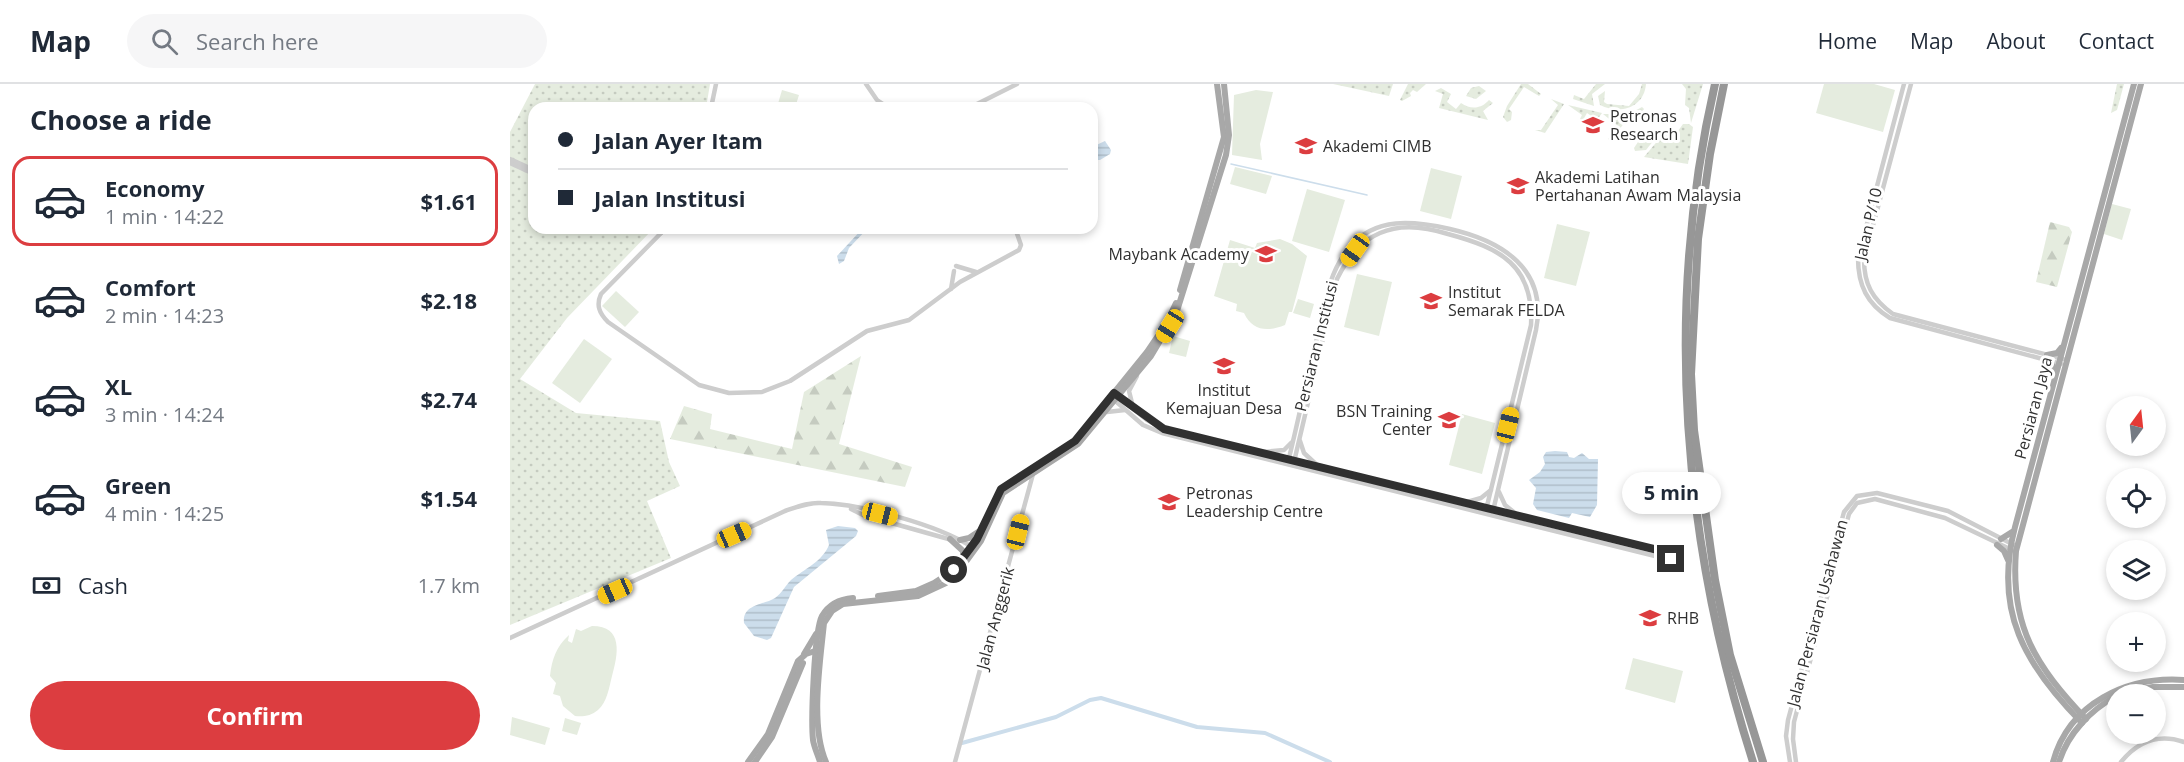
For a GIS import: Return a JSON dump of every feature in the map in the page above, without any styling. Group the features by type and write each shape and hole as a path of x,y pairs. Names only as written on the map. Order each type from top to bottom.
{"highway":[{"path":"1715,84 1701,152 1690,240 1685,324 1687,430 1706,582 1722,657 1753,762"},
{"path":"1724,84 1710,154 1698,239 1691,374 1694,419 1715,580 1730,655 1763,762"}],"main road":[{"path":"748,762 768,735 798,661 812,644 823,615 838,601 916,591 949,574 972,549 1003,493 1078,444 1107,412 1166,324 1175,305 1224,137 1217,84"},
{"path":"820,762 813,741 819,652 824,624 837,607 852,602 918,596 946,583 970,558 992,503 1004,486 1054,457 1075,441 1140,371 1176,314 1226,155 1229,135 1224,84"},
{"name":"Persiaran Jaya","path":"2063,699 2044,672 2025,630 2014,582 2015,527 2054,378 2062,362 2064,341 2134,84"},
{"name":"Persiaran Jaya","path":"2082,719 2034,668 2020,637 2010,595 2008,564 2140,84"},
{"path":"2054,378 2053,366 2047,358 2057,353 2064,341"},
{"path":"2008,564 2006,554 1999,542 2009,536 2015,527"},
{"path":"960,540 975,535 982,528"},
{"path":"950,539 963,551 962,562"},
{"path":"818,629 819,652"},
{"path":"755,762 772,737 802,664 807,658 819,652"},
{"path":"798,661 819,652"},
{"path":"807,658 818,665"},
{"path":"818,665 818,734 826,762"},
{"path":"2063,699 2083,707 2136,682 2184,680"},
{"path":"2166,687 2184,687"},
{"path":"2053,762 2070,717 2063,699"},
{"path":"2059,762 2071,736 2097,700"},
{"path":"2064,736 2082,719 2106,703"}],"street":[{"path":"866,84 880,102"},
{"path":"982,102 1017,84"},
{"name":"Jalan P/10","path":"1904,84 1858,258 1860,283 1866,294 1872,304 1890,318 2062,362"},
{"name":"Jalan P/10","path":"1911,84 1864,259 1866,281 1870,292 1893,314 2047,358"},
{"path":"712,102 716,85"},
{"path":"510,161 528,169"},
{"name":"Persiaran Institusi","path":"1296,438 1331,278 1349,247 1375,229 1392,223 1409,222 1458,231 1485,240 1515,258 1533,285 1538,305 1536,330 1493,512"},
{"name":"Persiaran Institusi","path":"1290,462 1337,279 1345,264 1360,245 1386,231 1408,227 1438,231 1484,244 1502,255 1518,270 1531,298 1531,325 1486,510"},
{"path":"659,234 601,294 598,302 600,313 608,322 677,372 699,385 722,392 752,393 780,386 867,331 909,320 976,272 1019,250 1022,245 1017,234"},
{"path":"951,289 955,269 976,272"},
{"path":"1134,409 1130,391 1140,371"},
{"path":"1115,397 1164,429 1290,462 1320,467 1464,502 1486,510"},
{"path":"1115,397 1143,424 1162,433 1486,510 1493,512 1667,559 1674,557 1670,553 1493,512"},
{"path":"1107,412 1119,409 1127,411"},
{"path":"1261,453 1284,450 1296,438 1304,453 1320,467"},
{"name":"Jalan Anggerik","path":"955,762 1033,474"},
{"path":"1464,502 1481,498 1492,489"},
{"path":"1499,489 1505,505 1518,516"},
{"name":"Jalan Persiaran Usahawan","path":"1790,762 1786,736 1788,720 1844,512 1851,500 1863,493 1874,493 1948,511 1999,542"},
{"name":"Jalan Persiaran Usahawan","path":"1796,762 1794,722 1849,514 1854,507 1867,499 1878,500 1946,518 2013,547"},
{"path":"510,638 785,511 820,503 846,507 891,520 950,539 972,549"},
{"path":"891,520 944,531 972,549"},
{"path":"2121,762 2131,751 2147,740 2167,738 2184,742"}],"green space":[{"path":"535,84 710,84 707,102 528,102 528,234 648,234 567,318 520,379 576,413 660,421 669,462 680,486 647,501 671,558 510,625 510,132"},
{"path":"1333,84 1393,84 1389,96"},
{"path":"1408,84 1426,84 1417,92 1413,90 1410,93 1411,96 1402,101 1400,100"},
{"path":"1521,84 1528,84 1541,94 1539,96 1524,87 1509,109 1512,112 1511,120 1507,122 1503,117 1507,106"},
{"path":"1596,84 1605,84 1592,94 1594,106 1573,99 1574,95 1584,99"},
{"path":"1642,84 1646,84 1641,99 1630,107 1615,109 1600,105 1598,96 1605,91 1604,102 1607,104 1629,106 1639,94"},
{"path":"1682,84 1703,84 1691,123 1689,108 1685,105 1686,89"},
{"path":"1824,84 1874,84 1895,90 1883,132 1816,113"},
{"path":"2117,84 2124,84 2117,110 2111,113"},
{"path":"1479,86 1486,91 1476,99 1466,96 1471,88"},
{"path":"1441,88 1451,94 1447,102 1456,109 1461,103 1476,108 1489,100 1493,103 1483,111 1488,120 1439,108 1443,94 1435,91"},
{"path":"782,90 799,95 797,102 778,102"},
{"path":"1256,90 1273,92 1260,144 1262,160 1232,155 1234,95"},
{"path":"1551,99 1564,104 1545,133 1535,130 1541,130 1558,105"},
{"path":"1568,105 1602,113 1597,120 1587,113 1583,120 1580,119 1582,115"},
{"path":"1642,107 1644,109 1637,120 1630,115 1611,141 1608,139 1618,126 1603,114 1629,114"},
{"path":"1683,124 1693,127 1688,164 1644,157 1665,132 1673,138"},
{"path":"1642,136 1654,140 1646,150 1635,151 1634,148"},
{"path":"1235,167 1272,176 1266,194 1230,184"},
{"path":"1431,168 1462,176 1451,219 1420,211"},
{"path":"1307,189 1345,200 1329,252 1292,241"},
{"path":"2112,204 2131,209 2122,240 2104,234"},
{"path":"2050,222 2069,227 2072,232 2057,287 2036,282"},
{"path":"1557,224 1590,232 1576,286 1544,278"},
{"path":"1280,239 1292,244 1307,256 1292,312 1289,312 1285,325 1273,329 1256,327 1244,313 1236,311 1237,304 1214,296 1230,240 1255,248 1257,243"},
{"path":"1357,274 1392,282 1379,336 1344,327"},
{"path":"616,291 639,312 625,327 602,306"},
{"path":"1298,299 1314,304 1310,318 1293,313"},
{"path":"1173,336 1190,341 1186,357 1169,353"},
{"path":"584,339 612,359 580,403 552,383"},
{"path":"861,356 839,444 912,467 905,487 670,439 684,406 712,414 710,429 792,449 804,392"},
{"path":"1462,414 1495,423 1482,474 1449,465"},
{"path":"592,626 602,627 614,636 616,659 604,703 590,715 575,716 563,706 560,696 553,694 556,683 550,676 553,659 569,635 568,641 572,643 576,629 581,631"},
{"path":"1633,658 1683,671 1675,703 1625,689"},
{"path":"512,717 550,728 545,745 510,735"},
{"path":"565,718 581,723 577,735 562,731"}],"water":[{"path":"1105,141 1111,150 1110,154 1100,160 1098,160 1098,144"},
{"path":"857,234 862,234 849,248 844,261 839,264 837,256"},
{"path":"1546,452 1567,452 1569,457 1574,458 1582,453 1589,459 1598,459 1597,505 1590,517 1572,513 1569,518 1537,510 1533,504 1536,488 1529,480 1540,472 1545,464 1543,457"},
{"path":"838,526 855,528 858,531 856,536 794,587 771,638 767,640 754,636 744,623 746,612 775,598 791,580 817,561 829,545 826,530"}],"waterway":[{"path":"1231,164 1367,195"},
{"path":"962,743 1056,717 1090,700 1101,698 1197,727 1265,733 1330,762"}],"place":[{"name":"Petronas Research","path":"1593,125"},
{"name":"Akademi CIMB","path":"1306,146"},
{"name":"Akademi Latihan Pertahanan Awam Malaysia","path":"1518,186"},
{"name":"Maybank Academy","path":"1266,254"},
{"name":"Institut Semarak FELDA","path":"1431,301"},
{"name":"Institut Kemajuan Desa","path":"1224,366"},
{"name":"BSN Training Center","path":"1449,420"},
{"name":"Petronas Leadership Centre","path":"1169,502"},
{"name":"RHB","path":"1650,618"}],"route":[{"path":"954,570 977,539 992,503 1001,489 1012,480 1054,457 1075,441 1097,417 1114,393 1147,420 1164,429 1670,553 1674,555 1671,559"}]}
